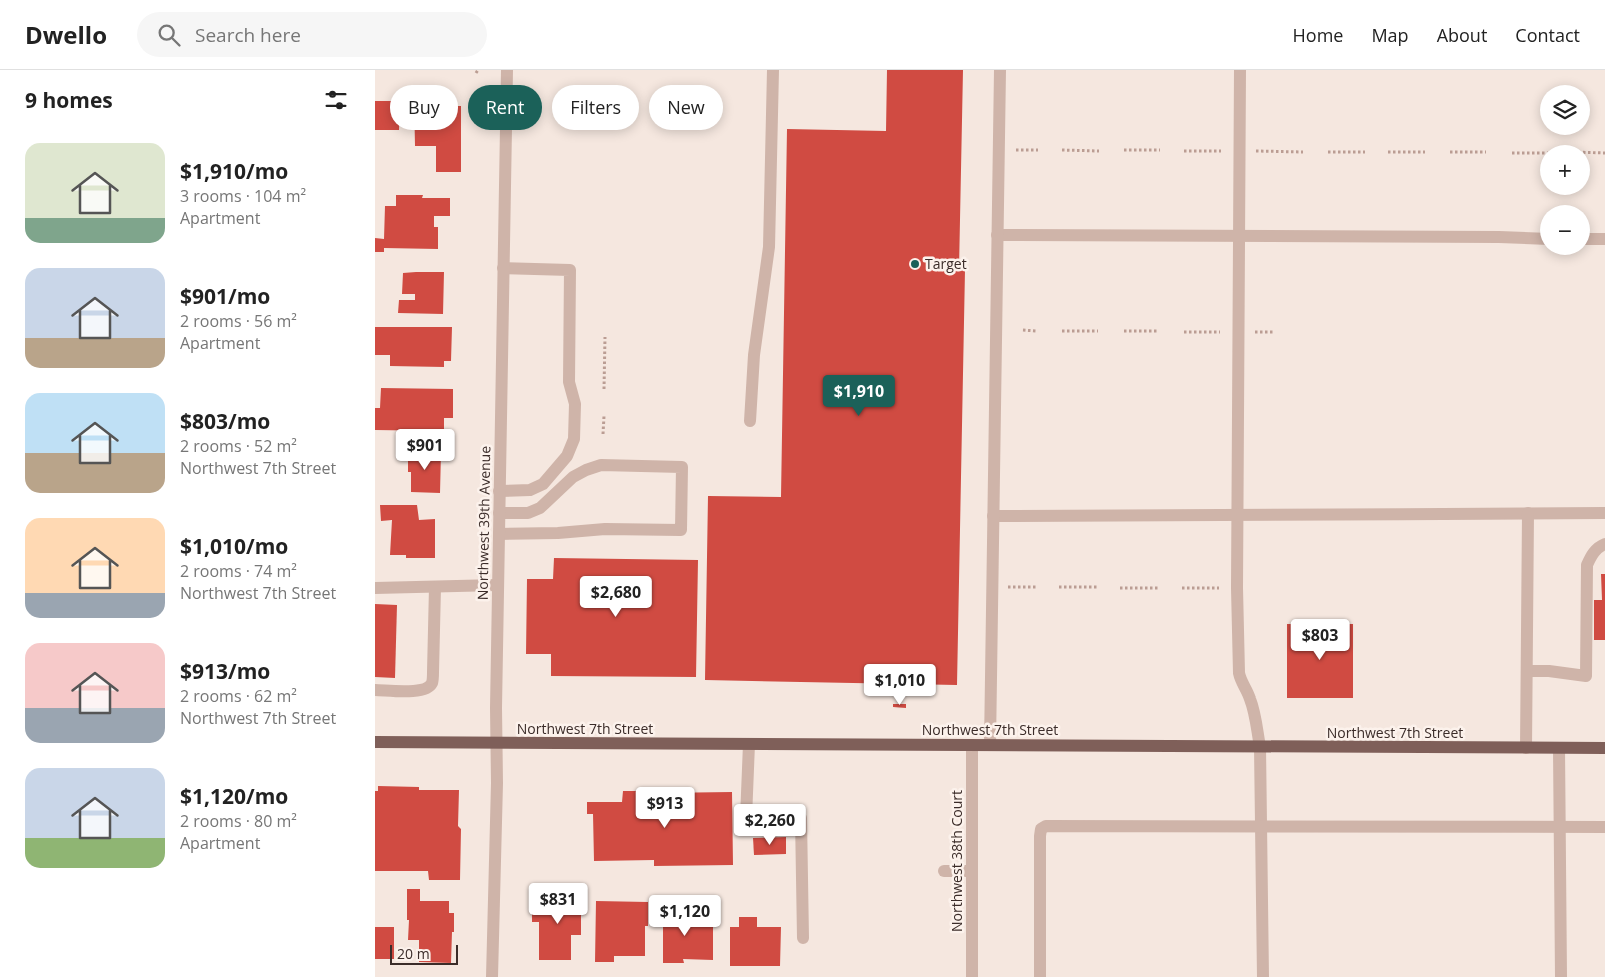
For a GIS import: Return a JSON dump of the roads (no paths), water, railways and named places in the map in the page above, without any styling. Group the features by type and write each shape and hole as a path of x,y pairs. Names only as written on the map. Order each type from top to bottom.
{"main road":[{"name":"Northwest 7th Street","path":"375,742 1605,748"}],"street":[{"name":"Northwest 39th Avenue","path":"492,977 497,783 499,491 507,70"},
{"path":"750,422 754,354 769,247 773,70"},
{"path":"989,745 1000,70"},
{"path":"1240,70 1237,515 1239,673 1242,684 1251,699 1260,747 1263,977"},
{"path":"997,235 1540,239"},
{"path":"1590,239 1605,239"},
{"path":"499,491 530,490 543,484 554,472 567,456 574,439 575,404 569,382 570,270 503,268"},
{"path":"499,513 528,513 540,508 573,477 601,465 682,467 681,530 605,529 558,533 499,534"},
{"path":"1526,748 1528,513"},
{"path":"993,516 1110,517 1605,513"},
{"path":"1527,671 1586,676 1587,565 1592,554 1605,544"},
{"path":"375,588 498,585"},
{"path":"375,690 421,691 428,688 432,683 435,587"},
{"path":"746,818 749,744"},
{"name":"Northwest 38th Court","path":"972,745 972,977"},
{"path":"1559,748 1561,977"},
{"path":"801,818 803,938"},
{"path":"1040,977 1041,829 1046,826 1605,828"},
{"path":"943,871 972,871"}],"place":[{"name":"Target","path":"915,264"}]}
